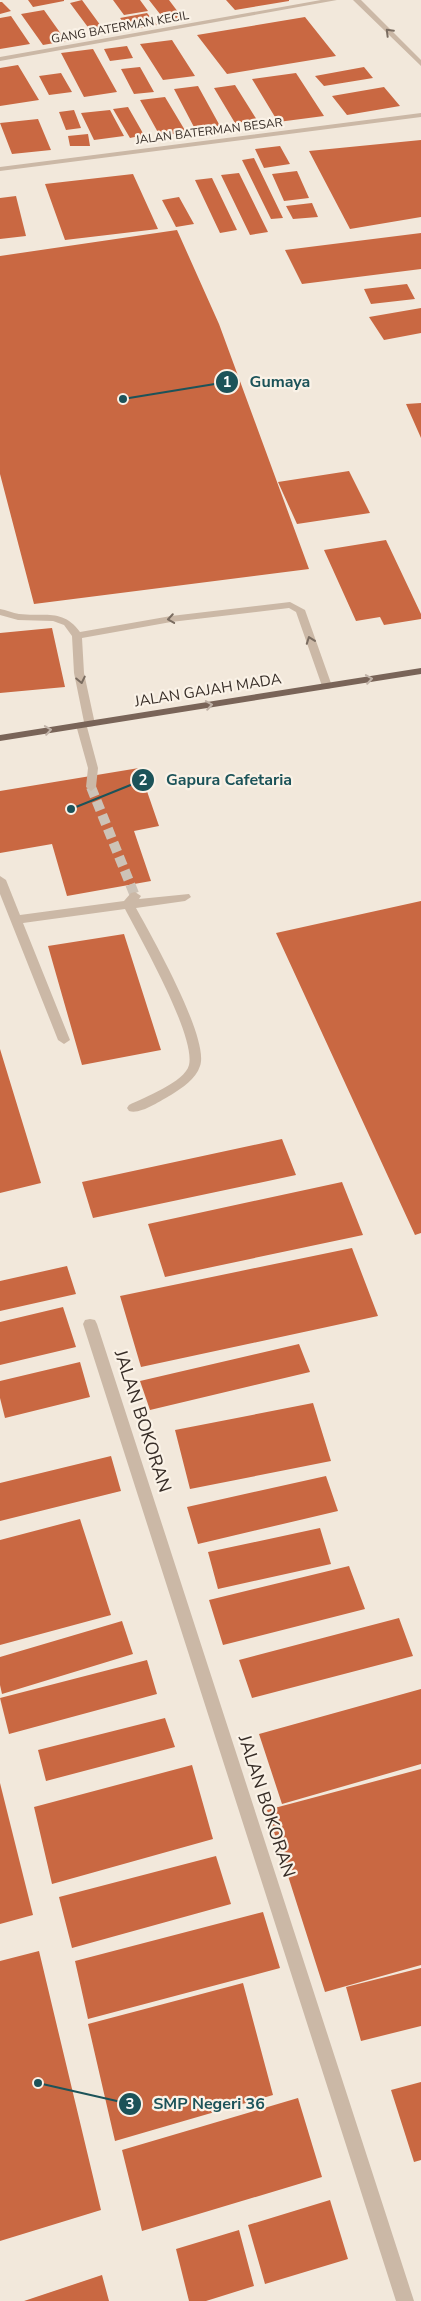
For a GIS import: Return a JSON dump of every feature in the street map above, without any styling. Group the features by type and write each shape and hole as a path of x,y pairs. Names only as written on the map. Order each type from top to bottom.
{"main road":[{"name":"JALAN GAJAH MADA","path":"0,738 421,671"}],"street":[{"name":"GANG BATERMAN KECIL","path":"0,60 333,0"},
{"path":"357,0 421,64"},
{"name":"JALAN BATERMAN BESAR","path":"0,169 421,115"},
{"path":"77,636 171,619 290,605 300,610 328,686"},
{"path":"0,612 18,617 54,618 68,623 77,636 85,724 93,768 91,787"},
{"path":"0,880 64,1040"},
{"path":"16,920 132,900 185,897"},
{"path":"132,900 196,1049 195,1066 184,1080 162,1094 133,1108"},
{"name":"JALAN BOKORAN","path":"90,1324 405,2301"}],"building":[{"path":"28,0 64,0 64,1 33,7"},
{"path":"82,0 106,33 93,34 70,3"},
{"path":"113,0 140,0 148,11 124,15"},
{"path":"149,0 169,0 184,20 167,23"},
{"path":"226,0 289,0 289,1 235,10"},
{"path":"0,2 2,2 11,11 0,14"},
{"path":"44,10 66,41 43,45 21,14"},
{"path":"147,13 157,25 130,30 120,18"},
{"path":"11,16 30,44 0,49 0,18"},
{"path":"305,17 336,56 227,74 197,35"},
{"path":"172,40 195,76 163,80 140,44"},
{"path":"127,46 133,58 110,61 104,49"},
{"path":"93,49 117,92 84,97 61,53"},
{"path":"18,65 39,100 0,106 0,68"},
{"path":"140,67 154,92 134,94 121,69"},
{"path":"364,67 373,78 324,86 315,76"},
{"path":"61,73 72,92 49,95 39,76"},
{"path":"296,73 324,116 278,122 252,79"},
{"path":"235,85 257,120 235,123 214,88"},
{"path":"198,86 220,126 195,129 174,89"},
{"path":"384,87 400,106 347,115 332,96"},
{"path":"165,97 186,132 160,136 140,100"},
{"path":"128,107 144,135 130,138 113,109"},
{"path":"74,110 81,128 66,130 59,112"},
{"path":"110,110 124,136 94,140 81,113"},
{"path":"38,119 51,150 12,154 0,123"},
{"path":"88,134 90,146 70,146 68,136"},
{"path":"421,140 421,217 350,229 309,151"},
{"path":"280,146 290,164 264,168 255,149"},
{"path":"254,158 283,218 271,219 242,160"},
{"path":"297,171 309,198 284,201 272,174"},
{"path":"239,173 268,232 250,235 221,175"},
{"path":"133,174 158,229 65,240 45,184"},
{"path":"212,178 237,230 220,233 195,180"},
{"path":"16,196 26,236 0,239 0,198"},
{"path":"179,197 194,224 176,227 162,200"},
{"path":"312,203 318,217 293,219 286,206"},
{"path":"177,230 219,324 309,569 34,604 0,474 0,256"},
{"path":"421,233 421,269 302,284 285,250"},
{"path":"407,284 415,299 371,304 364,289"},
{"path":"421,308 421,333 384,340 369,317"},
{"path":"421,403 421,438 406,404"},
{"path":"349,471 370,513 297,524 278,482"},
{"path":"386,540 421,614 421,619 384,625 380,617 356,621 324,550"},
{"path":"52,628 65,687 0,693 0,633"},
{"path":"139,768 159,826 134,831 151,881 67,896 52,844 0,853 0,791"},
{"path":"421,901 421,1233 415,1235 276,933"},
{"path":"124,934 161,1050 82,1065 48,946"},
{"path":"0,1049 41,1183 0,1193"},
{"path":"282,1139 296,1175 93,1218 82,1182"},
{"path":"342,1182 363,1235 165,1277 148,1224"},
{"path":"352,1248 378,1316 141,1367 120,1296"},
{"path":"67,1266 76,1294 0,1311 0,1281"},
{"path":"63,1307 76,1347 0,1365 0,1322"},
{"path":"299,1344 310,1372 150,1410 140,1381"},
{"path":"80,1362 90,1397 5,1418 0,1398 0,1381"},
{"path":"313,1403 331,1461 190,1489 175,1430"},
{"path":"111,1456 121,1491 0,1521 0,1483"},
{"path":"326,1476 338,1511 198,1544 187,1507"},
{"path":"80,1519 111,1615 0,1645 0,1540"},
{"path":"320,1528 331,1564 218,1589 208,1552"},
{"path":"349,1566 365,1609 223,1645 209,1600"},
{"path":"399,1618 413,1656 252,1698 239,1660"},
{"path":"122,1621 133,1654 2,1694 0,1685 0,1657"},
{"path":"147,1660 157,1694 9,1734 0,1698"},
{"path":"421,1689 421,1764 282,1804 259,1734"},
{"path":"165,1718 175,1747 46,1781 38,1750"},
{"path":"192,1765 213,1839 52,1884 34,1807"},
{"path":"421,1769 421,1965 325,1992 267,1810"},
{"path":"0,1783 33,1915 0,1924"},
{"path":"216,1856 231,1904 72,1948 59,1897"},
{"path":"263,1912 280,1968 88,2019 75,1961"},
{"path":"39,1951 101,2210 0,2241 0,1961"},
{"path":"421,1968 421,2026 361,2041 346,1987"},
{"path":"243,1983 273,2095 115,2141 88,2024"},
{"path":"421,2082 421,2160 414,2162 391,2090"},
{"path":"298,2098 322,2177 142,2231 122,2150"},
{"path":"330,2200 348,2259 265,2284 248,2225"},
{"path":"239,2230 254,2286 206,2301 189,2301 176,2249"},
{"path":"102,2275 109,2301 24,2301"}],"tunnel":[{"path":"91,787 135,896"}],"place":[{"name":"Gumaya","path":"123,399"},
{"name":"Gapura Cafetaria","path":"71,809"},
{"name":"SMP Negeri 36","path":"38,2083"}]}
